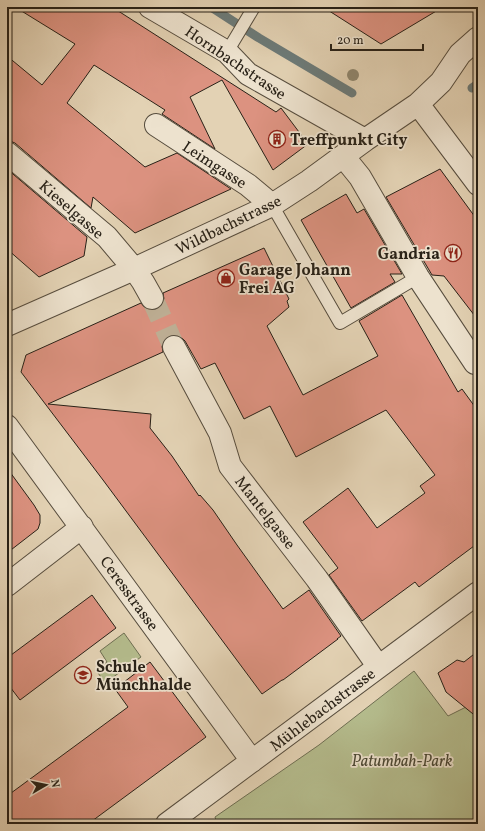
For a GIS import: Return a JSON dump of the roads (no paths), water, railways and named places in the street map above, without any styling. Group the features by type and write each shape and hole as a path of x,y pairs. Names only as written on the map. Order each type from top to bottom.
{"street":[{"name":"Hornbachstrasse","path":"150,7 231,45 248,74 365,140"},
{"name":"Wildbachstrasse","path":"7,325 134,269 272,205 418,104 441,82 460,54 478,38"},
{"path":"418,104 478,184"},
{"name":"Leimgasse","path":"156,126 248,185 272,205"},
{"name":"Kieselgasse","path":"7,153 107,237 134,269"},
{"path":"343,156 360,177 418,277 475,363"},
{"path":"134,269 152,298"},
{"name":"Mantelgasse","path":"174,347 220,433 230,466 317,579 378,666"},
{"name":"Ceresstrasse","path":"7,426 252,761"},
{"path":"7,585 82,527"},
{"name":"Mühlebachstrasse","path":"167,824 478,593"}],"lane":[{"path":"231,45 252,10"},
{"path":"272,205 340,323 418,277"}],"waterway":[{"path":"211,7 259,38 352,93"},
{"path":"472,88 478,84"}],"tunnel":[{"path":"152,298 174,347"}],"place":[{"name":"Treffpunkt City","path":"277,139"},
{"name":"Gandria","path":"453,253"},
{"name":"Garage Johann Frei AG","path":"226,278"},
{"name":"Schule Münchhalde","path":"83,675"}],"park label":[{"name":"Patumbah-Park","path":"402,760"}]}
